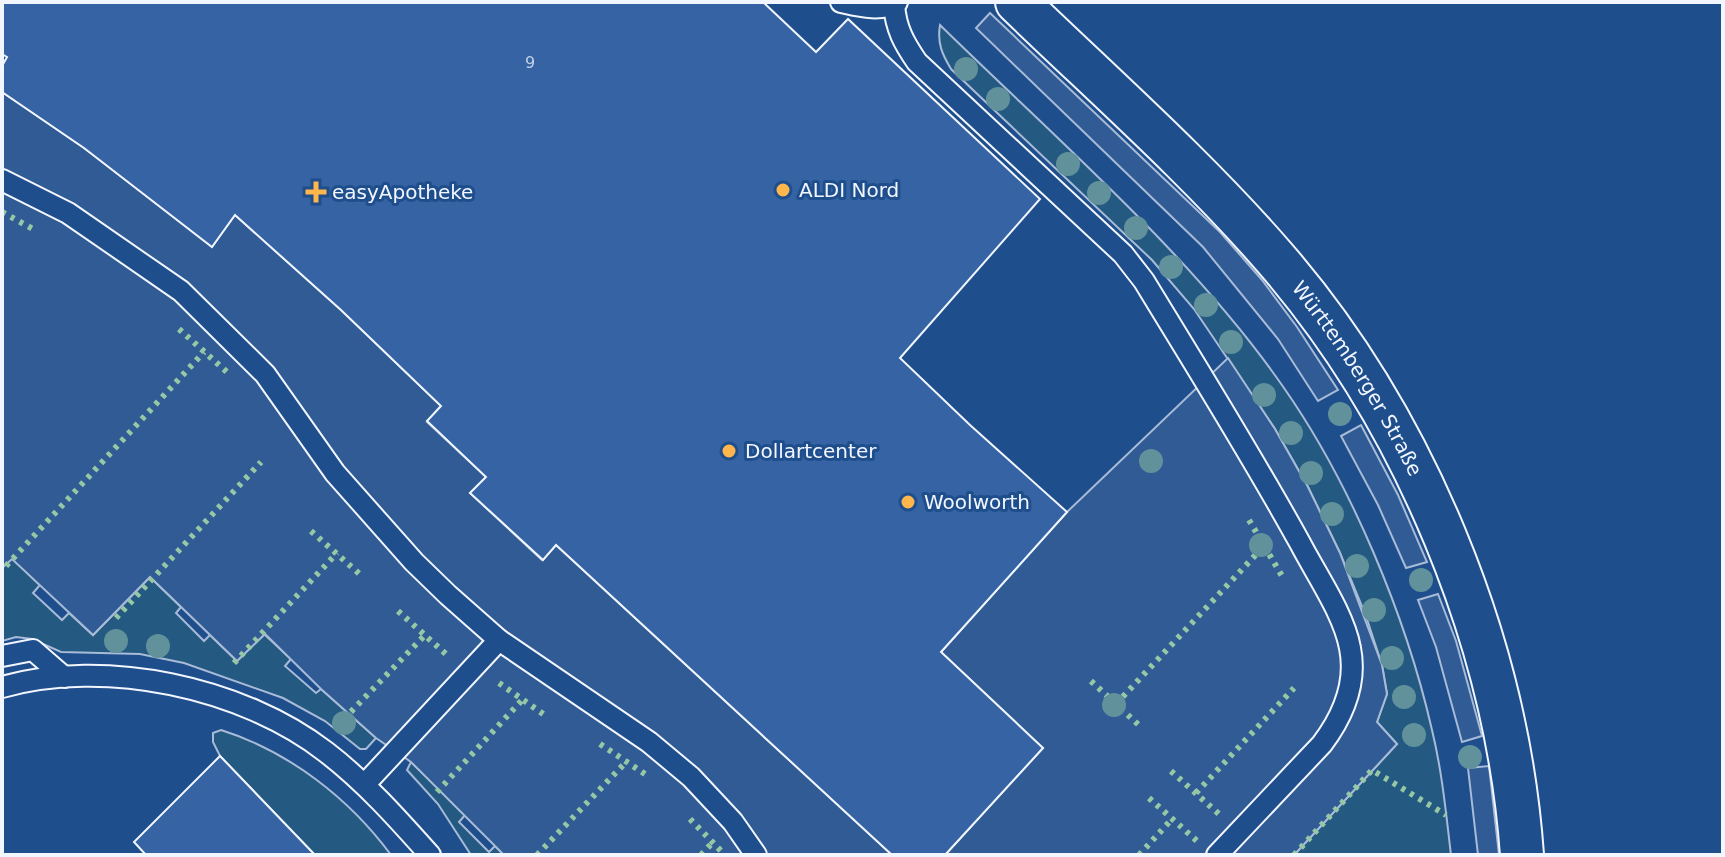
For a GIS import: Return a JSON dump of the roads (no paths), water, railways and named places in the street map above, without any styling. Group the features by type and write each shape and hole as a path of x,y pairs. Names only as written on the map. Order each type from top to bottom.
{"street":[{"name":"Württemberger Straße","path":"1017,2 1227,205 1276,260 1329,329 1390,424 1424,489 1476,623 1506,738 1519,814 1522,855"}],"lane":[{"path":"841,2 873,8 895,4 896,24 902,41 917,62 1123,254 1144,281 1258,467 1328,597 1350,646 1350,683 1336,725 1322,744 1217,855"},
{"path":"2,180 68,213 181,291 265,374 335,473 414,562 499,640 649,742 681,768 733,822 756,855"},
{"path":"365,784 499,640"},
{"path":"2,656 33,650 64,677"},
{"path":"2,687 64,677 112,676 164,684 237,703 288,726 325,751 365,784 430,855"}],"place":[{"name":"ALDI Nord","path":"783,190"},
{"name":"easyApotheke","path":"316,192"},
{"name":"Dollartcenter","path":"729,451"},
{"name":"Woolworth","path":"908,502"}]}
